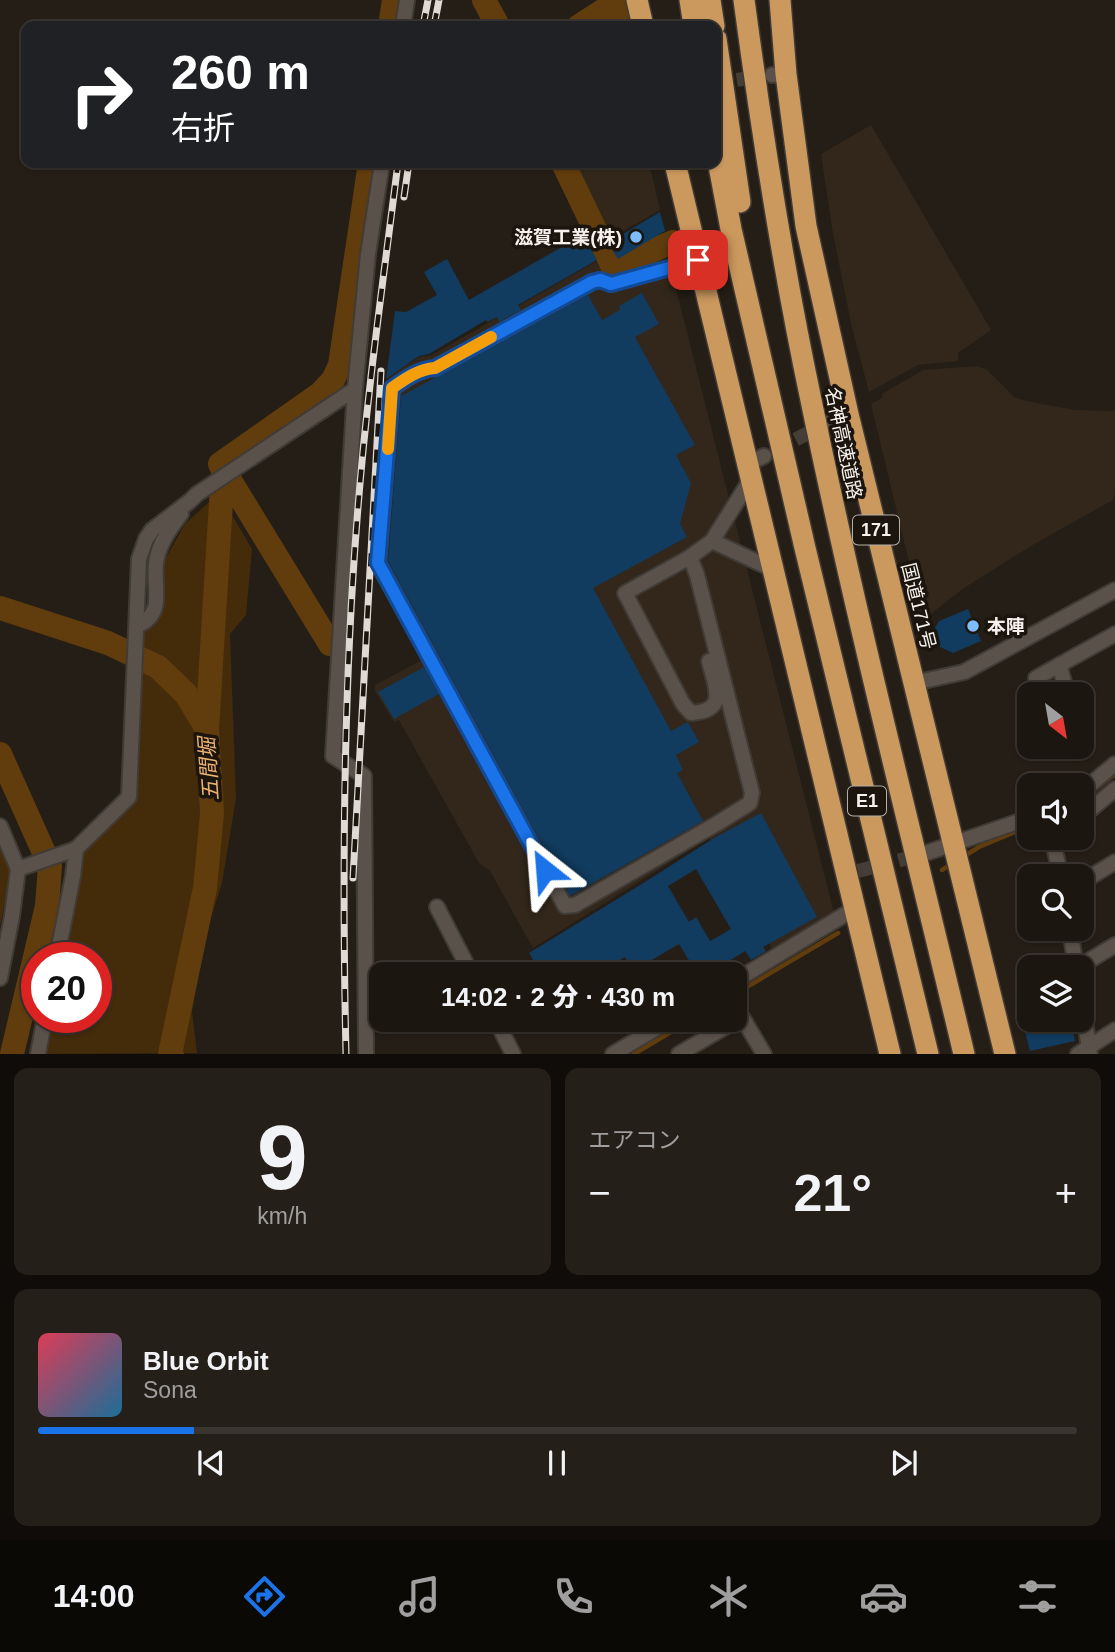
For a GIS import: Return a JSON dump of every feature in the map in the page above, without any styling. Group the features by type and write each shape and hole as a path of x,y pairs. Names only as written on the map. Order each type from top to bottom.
{"highway":[{"path":"637,0 642,21"},
{"path":"690,0 693,21"},
{"path":"710,0 713,21"},
{"name":"名神高速道路","path":"744,0 778,227 810,398 853,595 964,1054"},
{"name":"国道171号","path":"780,0 779,74 806,226 848,414 1005,1054"},
{"name":"E1","path":"721,73 768,374 805,548"},
{"path":"675,168 680,265 754,466 772,569 852,872 854,909 890,1054"},
{"name":"E1","path":"720,168 734,242 805,548 928,1054"}],"street":[{"path":"404,21 407,0"},
{"path":"366,1054 364,776 333,756 355,389 368,254 381,168"},
{"path":"680,265 611,284 600,280 592,282 435,368 426,368 392,388 378,563 565,906 575,905 750,803 752,793 690,556"},
{"path":"18,869 70,851 129,797 139,559 152,530 215,482 355,389"},
{"path":"822,426 848,414"},
{"path":"690,556 689,577 717,697 713,707 703,712 691,713 683,704 625,593 712,541 754,466"},
{"path":"712,541 772,569"},
{"path":"914,682 964,672 1115,590"},
{"path":"1036,677 1115,634"},
{"path":"1059,665 1064,682"},
{"path":"1094,782 1115,764"},
{"path":"1094,807 1115,789"},
{"path":"926,853 1017,822"},
{"path":"0,826 18,869 0,978"},
{"path":"60,942 73,876 70,851"},
{"path":"1094,875 1115,862"},
{"path":"437,906 465,962"},
{"path":"747,974 854,909"},
{"path":"1094,958 1115,945"},
{"path":"679,1054 742,1017 764,1054"},
{"path":"1085,1051 1115,1030"},
{"path":"502,1032 513,1054"},
{"path":"612,1054 650,1032"},
{"path":"1084,1032 1085,1051"},
{"path":"38,1054 42,1033"}],"shaded area":[{"path":"871,125 991,330 958,353 958,361 918,365 869,392 852,328 832,228 821,154"},
{"path":"570,168 650,168 660,210 604,242"},
{"path":"604,257 613,274 660,263 672,273 834,913 773,950 709,838 533,948 490,871 479,863 399,720 394,722 375,691 375,685 424,659 372,564 388,377 419,357 432,355"},
{"path":"976,366 986,369 1014,397 1026,401 1075,410 1115,411 1113,500 1036,543 964,588 923,620 871,404 882,398 882,394 923,370"},
{"path":"219,493 252,549 246,615 230,634 236,798 222,883 205,936 192,1012 197,1053 42,1054 46,1033 112,1033 112,942 64,942 80,858 135,799 141,634 164,608 164,561 185,524"},
{"path":"0,841 12,868 0,926"}],"building":[{"name":"滋賀工業(株)","path":"660,212 665,231 618,259 608,243"},
{"path":"583,235 597,260 518,305 521,310 499,322 497,317 487,322 486,320 429,354 419,356 386,379 395,311 406,312 437,295 424,272 447,259 469,300"},
{"path":"642,293 659,324 635,337 695,445 676,455 691,483 680,524 687,537 593,588 671,731 688,722 699,742 676,755 683,770 677,773 703,821 570,896 388,561 401,396 588,295 602,320"},
{"path":"968,609 981,641 953,653 940,647 934,630 939,621"},
{"path":"424,667 439,694 394,719 378,692"},
{"path":"761,813 817,917 763,947 766,951 751,960 745,951 728,962 690,962 679,944 648,962 628,962 625,957 617,962 534,962 529,953 714,838","holes":["696,869 731,929 710,941 696,917 689,922 668,886"]},
{"path":"1025,1032 1073,1032 1075,1041 1030,1051"}],"waterway":[{"path":"391,21 394,0"},
{"path":"484,0 495,21"},
{"path":"587,21 615,3 620,21"},
{"path":"330,644 220,464 321,393 333,380 340,365 369,168"},
{"path":"565,168 613,267 673,242"},
{"path":"207,729 223,470"},
{"name":"五間堀","path":"0,608 108,643 158,667 186,694 207,729 212,813 205,888 170,1054"},
{"path":"0,754 50,866 47,906 12,1054"},
{"path":"1094,791 1115,774"},
{"path":"963,857 1017,831"},
{"path":"942,870 953,863"},
{"path":"747,987 838,933"},
{"path":"634,1054 671,1032"},
{"path":"173,1041 182,1054"}],"tunnel":[{"path":"721,82 763,76"},
{"path":"777,449 822,426"},
{"path":"858,871 924,854"}],"railway":[{"path":"424,21 428,0"},
{"path":"435,21 439,0"},
{"path":"346,1054 345,787 352,586 365,430 397,168"},
{"path":"404,197 408,168"},
{"path":"353,878 381,371"}],"slow traffic":[{"path":"388,449 392,388 426,368 435,368 491,337"}],"place":[{"name":"滋賀工業(株)","path":"636,237"},
{"name":"本陣","path":"973,626"}],"route":[{"path":"545,870 378,563 392,388 426,368 435,368 592,282 600,280 611,284 698,260"}]}
